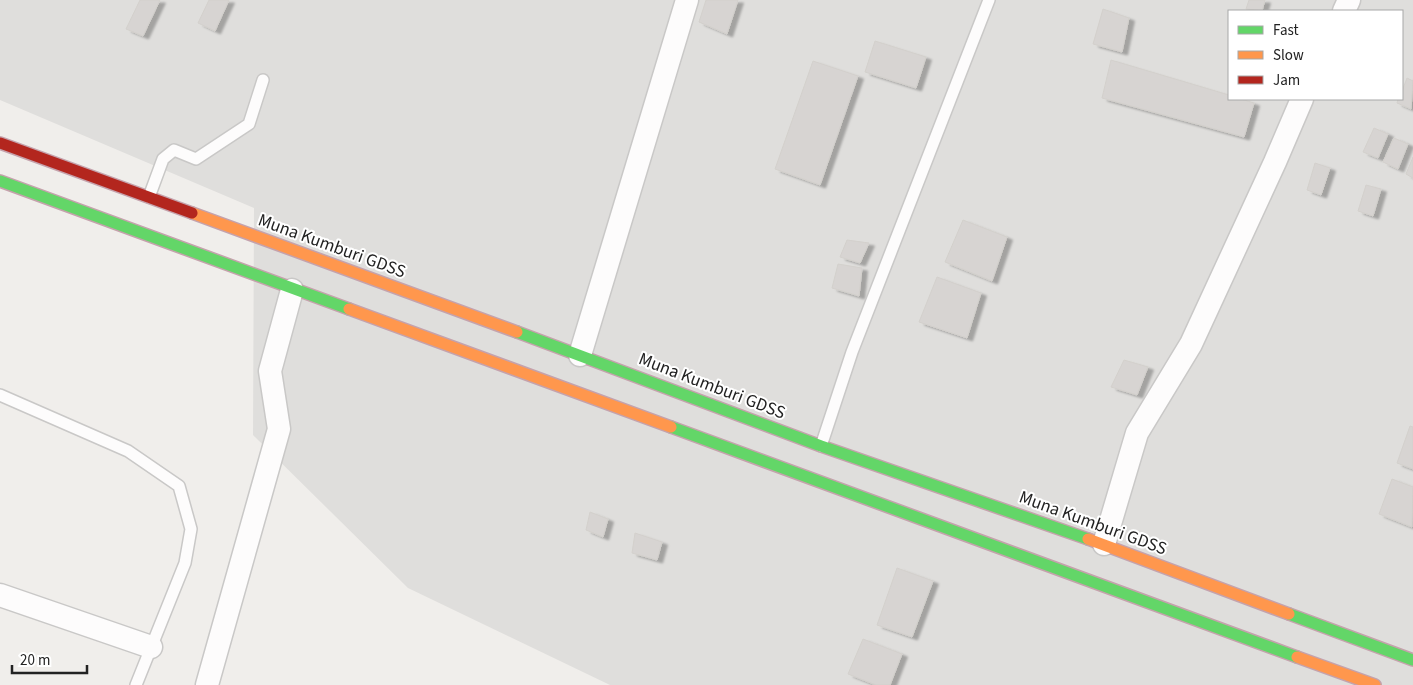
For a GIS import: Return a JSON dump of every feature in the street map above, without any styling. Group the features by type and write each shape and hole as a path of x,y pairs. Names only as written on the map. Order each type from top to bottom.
{"highway":[{"name":"Muna Kumburi GDSS","path":"0,143 580,355 821,446 1104,544 1413,660"},
{"path":"0,181 292,290 1375,685"}],"street":[{"path":"580,355 687,0"},
{"path":"1104,544 1137,433 1191,344 1302,100"},
{"path":"207,685 280,429 270,371 292,290"},
{"path":"0,595 151,646"}],"lane":[{"path":"821,446 859,334 989,0"},
{"path":"149,197 163,159 174,150 196,159 249,124 263,80"},
{"path":"0,395 128,451 179,486 191,529 185,563 136,685"}],"shaded area":[{"path":"0,0 1413,0 1413,685 610,685 408,588 253,435 254,208 0,100"}],"building":[{"path":"140,0 160,0 143,36 126,29"},
{"path":"209,0 229,0 215,31 198,23"},
{"path":"706,0 738,0 727,34 699,22"},
{"path":"1249,0 1265,0 1262,10 1246,9"},
{"path":"1103,9 1129,18 1122,52 1093,44"},
{"path":"875,41 926,57 916,88 865,72"},
{"path":"1111,60 1228,95 1228,100 1244,100 1254,103 1244,137 1102,98"},
{"path":"813,61 858,76 820,185 775,169"},
{"path":"1407,78 1413,81 1411,109 1397,103 1398,100 1403,100 1403,88"},
{"path":"1374,128 1388,134 1378,158 1363,152"},
{"path":"1394,138 1408,144 1398,169 1383,162"},
{"path":"1413,157 1413,178 1406,174"},
{"path":"1315,163 1330,168 1321,195 1307,190"},
{"path":"1366,185 1381,189 1373,216 1358,211"},
{"path":"963,220 1007,237 992,281 945,262"},
{"path":"847,240 869,243 860,263 840,257"},
{"path":"838,264 862,268 859,296 832,288"},
{"path":"937,277 981,293 967,338 919,322"},
{"path":"1124,360 1148,367 1137,395 1111,387"},
{"path":"1410,426 1413,427 1413,469 1397,463"},
{"path":"1392,479 1413,487 1412,527 1379,514"},
{"path":"590,512 608,519 603,537 586,530"},
{"path":"635,533 662,542 657,560 632,553"},
{"path":"897,568 933,581 912,637 877,625"},
{"path":"863,639 902,654 890,685 876,685 848,674"}],"traffic: fast":[{"path":"0,181 349,309"},
{"path":"517,332 821,446 1088,539"},
{"path":"671,427 1297,657"},
{"path":"1289,614 1413,660"}],"traffic: slow":[{"path":"192,213 517,332"},
{"path":"349,309 671,427"},
{"path":"1088,539 1289,614"},
{"path":"1297,657 1375,685"}],"traffic: jam":[{"path":"0,143 192,213"}]}
